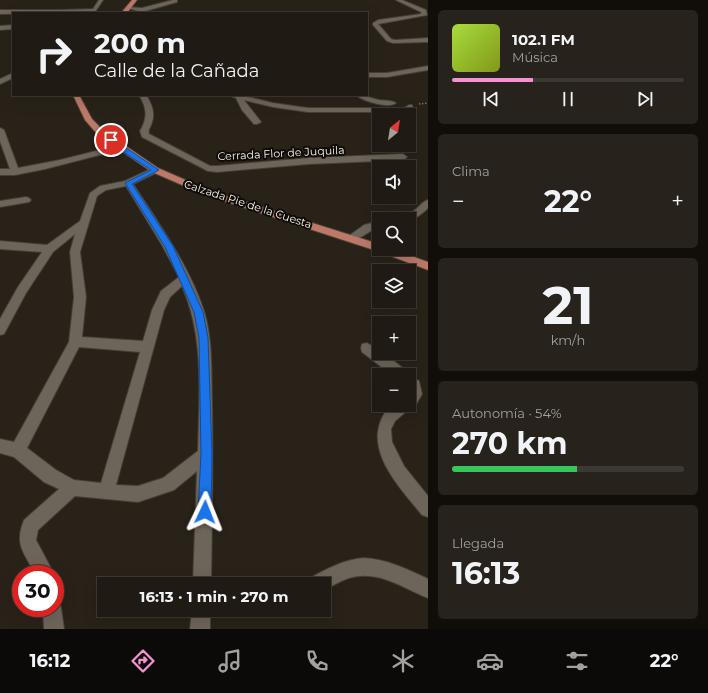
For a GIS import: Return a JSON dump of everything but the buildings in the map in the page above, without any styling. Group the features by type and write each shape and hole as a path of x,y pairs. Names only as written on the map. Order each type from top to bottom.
{"main road":[{"path":"125,12 135,0"},
{"name":"Calzada Pie de la Cuesta","path":"77,96 89,120 101,133 155,170 208,193 352,238 372,246"},
{"name":"Calzada Pie de la Cuesta","path":"400,256 428,266"}],"street":[{"path":"0,12 61,12 95,10 101,0"},
{"path":"398,0 424,11 424,15 378,22 375,24 389,40 395,42 428,40"},
{"path":"129,8 143,12 175,1"},
{"path":"0,28 12,27"},
{"path":"368,75 387,75 428,68"},
{"path":"0,82 12,76"},
{"name":"Cerrada Flor de Juquila","path":"143,96 151,116 150,121 144,131 146,135 208,168 217,169 309,161 354,160 403,156"},
{"path":"235,96 273,105 308,110 409,109 409,106 377,102 361,96"},
{"path":"235,96 258,122"},
{"path":"0,130 2,140 15,172"},
{"path":"0,172 15,172 120,147"},
{"path":"18,450 75,342 80,297 75,252 94,195 97,191 128,183 155,170"},
{"path":"128,183 169,246 198,312 203,338 206,454 202,577"},
{"path":"0,204 26,200"},
{"path":"416,214 428,203"},
{"path":"0,330 22,290 49,249 84,223"},
{"path":"352,238 372,226"},
{"path":"0,245 49,249"},
{"path":"106,492 158,310 165,294 184,279"},
{"path":"75,342 147,348"},
{"path":"367,348 393,368"},
{"path":"393,412 384,424 383,440 392,460 428,509"},
{"path":"0,446 18,450 50,476 72,488 138,494 168,484 206,454"},
{"path":"40,565 27,541 30,526 72,488"},
{"path":"331,577 352,568 372,567 392,572 428,589"},
{"path":"53,617 54,629"},
{"path":"200,629 201,617"}],"route":[{"path":"111,140 155,170 128,183 169,246 198,312 203,338 206,454 205,512"}]}
